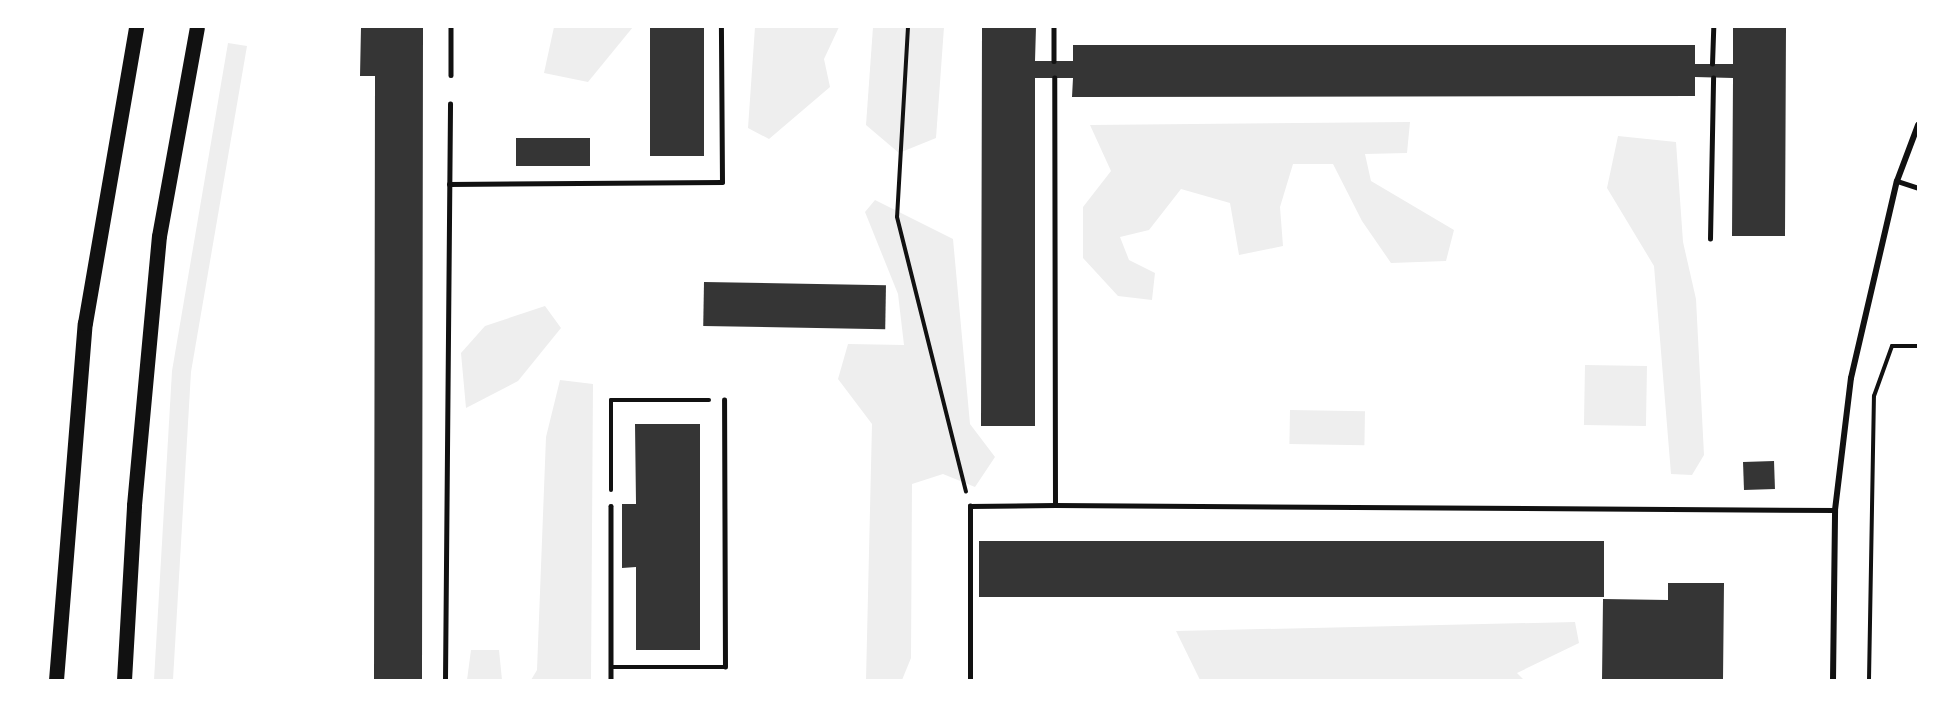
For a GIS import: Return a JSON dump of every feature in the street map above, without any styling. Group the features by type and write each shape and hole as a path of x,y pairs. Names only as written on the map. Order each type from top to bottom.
{"main road":[{"path":"56,680 85,323 136,27"},
{"path":"124,680 134,505 159,236 197,27"}],"street":[{"path":"1833,680 1835,510 1851,378 1897,181 1918,125"}],"lane":[{"path":"451,27 451,75"},
{"path":"449,184 722,182 721,27"},
{"path":"1054,27 1054,61"},
{"path":"1713,27 1713,64"},
{"path":"1054,78 1055,505"},
{"path":"1710,240 1713,78"},
{"path":"445,680 450,104"},
{"path":"1897,181 1918,188"},
{"path":"611,667 725,667 724,400"},
{"path":"611,506 611,680"},
{"path":"970,680 970,506 1835,510"}],"path":[{"path":"908,27 897,217 970,506"},
{"path":"1869,680 1874,396 1892,346 1918,346"},
{"path":"611,506 611,400 724,400"}],"shaded area":[{"path":"554,27 633,27 588,82 544,73"},
{"path":"755,27 839,27 824,59 830,87 769,139 748,128"},
{"path":"873,27 944,27 936,138 899,153 866,125"},
{"path":"228,43 247,46 191,372 173,680 154,680 172,371"},
{"path":"1410,122 1407,153 1365,154 1371,181 1454,230 1446,261 1391,263 1362,221 1333,164 1293,164 1280,207 1283,246 1239,255 1230,203 1181,189 1149,230 1120,237 1129,260 1155,273 1152,300 1118,296 1083,258 1083,207 1111,171 1090,125"},
{"path":"1618,136 1676,142 1683,242 1696,299 1704,455 1692,475 1671,474 1654,266 1607,188"},
{"path":"875,200 953,239 970,424 995,457 975,487 943,474 912,484 911,658 902,680 866,680 872,424 838,379 848,344 904,345 898,294 865,212"},
{"path":"545,306 561,328 518,381 466,408 461,353 485,326"},
{"path":"1585,365 1647,366 1646,426 1584,425"},
{"path":"560,380 593,384 591,680 531,680 537,670 546,437"},
{"path":"1290,410 1365,411 1364,445 1289,444"},
{"path":"1575,622 1579,643 1517,673 1524,680 1200,680 1176,631"},
{"path":"471,650 499,650 502,680 467,680"}],"building":[{"path":"361,27 423,27 422,680 374,680 375,76 360,76"},
{"path":"650,27 704,27 704,156 650,156"},
{"path":"982,27 1036,27 1035,61 1073,61 1073,45 1695,45 1695,64 1733,64 1733,27 1786,27 1785,236 1732,236 1733,78 1695,77 1695,96 1072,97 1073,78 1035,78 1035,426 981,426"},
{"path":"516,138 590,138 590,166 516,166"},
{"path":"704,282 886,285 885,329 703,326"},
{"path":"635,424 700,424 700,650 636,650 636,567 622,568 622,504 636,504"},
{"path":"1774,461 1775,489 1744,490 1743,462"},
{"path":"979,541 1604,541 1604,597 979,597"},
{"path":"1668,583 1724,583 1723,680 1602,680 1603,599 1668,600"}]}
